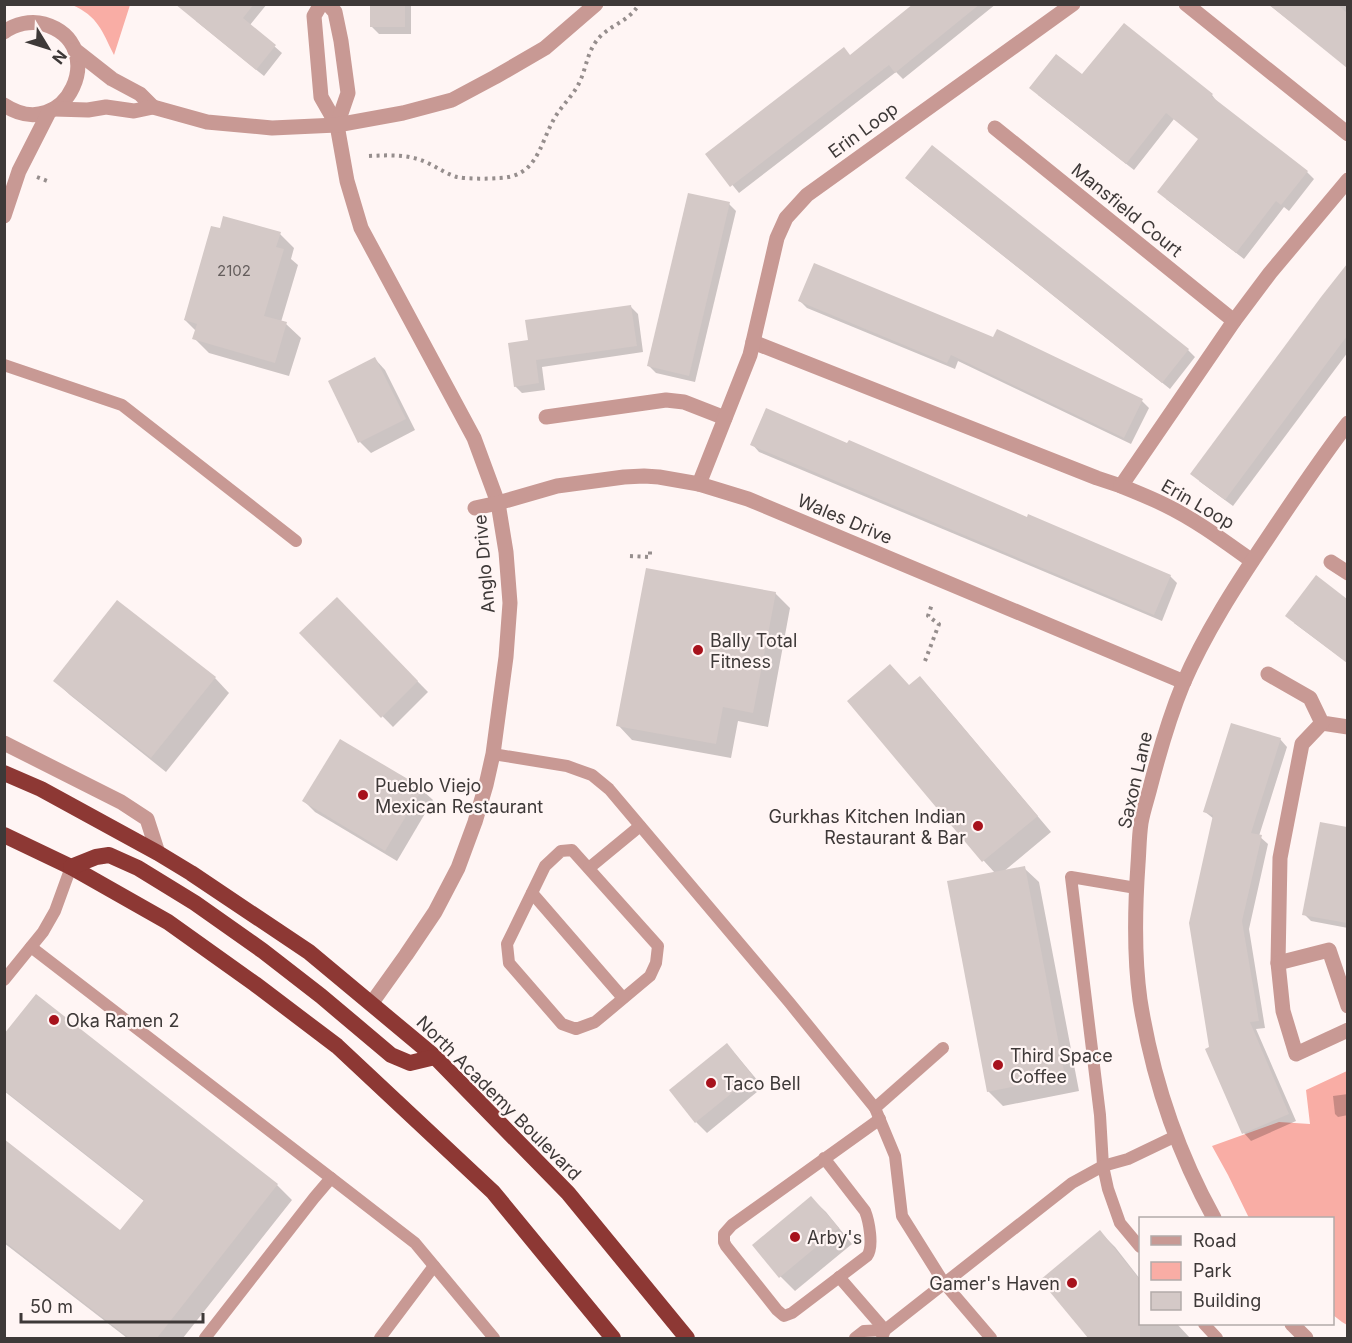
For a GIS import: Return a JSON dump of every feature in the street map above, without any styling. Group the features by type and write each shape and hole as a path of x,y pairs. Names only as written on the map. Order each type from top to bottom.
{"highway":[{"name":"North Academy Boulevard","path":"4,773 41,789 158,853 309,952 435,1058 568,1193 687,1338"},
{"path":"4,835 71,867 168,922 337,1046 493,1192 613,1338"},
{"path":"71,867 96,857 109,855 138,868 195,903 262,951 321,996 391,1055 410,1063 435,1058"}],"street":[{"path":"321,4 314,15 321,97 337,125"},
{"path":"328,4 335,12 348,93 337,125"},
{"path":"4,105 20,113 34,115 52,110 88,110 106,107 134,111 153,107 207,122 273,128 337,125 452,100 545,48 596,4"},
{"name":"Erin Loop","path":"699,484 743,374 753,342 777,238 786,218 807,195 1073,4"},
{"path":"1186,4 1347,134"},
{"path":"4,32 22,23 38,22 53,27 66,36 75,50 112,79 140,94 153,107"},
{"path":"4,216 19,171 52,110 71,93 77,80 78,65 75,50"},
{"name":"Anglo Drive","path":"337,125 347,181 361,228 474,438 498,502 506,552 510,603 494,754 475,822 458,868 435,912 371,1004"},
{"name":"Mansfield Court","path":"995,128 1234,321"},
{"path":"1121,486 1234,321 1270,273 1347,180"},
{"name":"Erin Loop","path":"753,342 1163,503 1252,561"},
{"path":"546,417 653,400 666,400 684,402 725,418"},
{"name":"Saxon Lane","path":"1213,1217 1167,1113 1140,999 1136,888 1141,822 1158,753 1184,682 1215,622 1252,561 1347,423"},
{"name":"Wales Drive","path":"475,507 557,486 624,477 659,477 699,484 748,499 1184,682"},
{"path":"1331,562 1347,573"},
{"path":"1268,674 1310,698 1322,723"},
{"path":"1322,723 1347,727"},
{"path":"1322,723 1302,744 1280,858 1278,963 1283,1011 1296,1054 1347,1030"},
{"path":"4,743 121,802 147,819 158,853"},
{"path":"1278,963 1329,950 1347,1006"},
{"path":"1294,1325 1306,1338"}],"lane":[{"path":"4,365 122,405 296,541"},
{"path":"494,754 567,766 592,775 609,789 789,1002 878,1113 895,1156 902,1216 944,1283 991,1338"},
{"path":"589,868 640,826"},
{"path":"572,850 589,868 658,946 657,963 651,976 595,1022 576,1029 562,1024 509,963 507,944 545,866 561,851 572,850"},
{"path":"4,980 43,932 55,911 71,867"},
{"path":"1136,888 1071,877 1100,1115 1103,1166 1120,1223 1139,1246"},
{"path":"532,892 623,998"},
{"path":"31,946 415,1243 494,1338"},
{"path":"824,1158 865,1211 871,1248 868,1255 792,1313 784,1316 726,1246 724,1234 732,1225 824,1158 878,1113 943,1048"},
{"path":"855,1338 864,1331 884,1334 944,1283 1072,1183 1103,1166 1128,1159 1176,1136"},
{"path":"205,1338 331,1178"},
{"path":"380,1338 434,1266"},
{"path":"839,1277 884,1334"},
{"path":"1206,1325 1216,1338"}],"path":[{"path":"369,156 391,154 404,156 428,163 458,177 499,178 521,173 540,151 554,119 579,83 595,42 605,31 629,16 639,4"},
{"path":"630,556 650,557 650,549"},
{"path":"925,662 939,624 928,616 932,604"}],"green space":[{"path":"72,5 130,5 114,55 94,19"},
{"path":"1347,1071 1347,1325 1334,1316 1334,1217 1249,1217 1212,1146 1279,1122 1310,1124 1306,1090"}],"building":[{"path":"175,4 254,4 243,18 276,45 256,70"},
{"path":"370,4 405,4 405,27 370,27"},
{"path":"913,4 980,4 895,73 889,65 730,187 705,154 844,47 850,55"},
{"path":"1268,4 1337,4 1347,13 1347,68"},
{"path":"1124,23 1213,94 1211,96 1308,171 1281,205 1276,201 1236,253 1157,192 1198,139 1166,113 1126,164 1029,88 1056,54 1082,74"},
{"path":"932,145 1189,349 1162,383 905,178"},
{"path":"688,193 730,202 689,376 647,366"},
{"path":"223,216 281,232 276,247 284,249 264,316 287,322 275,363 192,339 197,324 184,320 211,226 220,228"},
{"path":"814,263 993,337 997,329 1143,399 1124,438 951,355 947,363 798,301"},
{"path":"1347,264 1347,336 1225,500 1190,474"},
{"path":"631,305 637,346 536,360 539,383 514,387 508,343 528,340 525,320"},
{"path":"375,357 406,419 358,443 328,381"},
{"path":"766,408 847,443 849,440 1027,517 1028,514 1171,575 1154,615 750,445"},
{"name":"Bally Total Fitness","path":"646,568 776,592 753,713 723,707 716,744 616,726"},
{"path":"1316,575 1347,599 1347,663 1285,616"},
{"path":"337,597 418,681 381,718 299,633"},
{"path":"117,600 216,677 151,758 53,681"},
{"path":"890,664 909,685 920,676 1038,816 982,862 847,701"},
{"path":"1231,723 1281,738 1251,833 1262,835 1242,921 1259,1021 1250,1022 1289,1114 1242,1134 1205,1049 1209,1047 1189,923 1213,815 1203,812"},
{"name":"Pueblo Viejo Mexican Restaurant","path":"340,739 423,788 385,851 302,801"},
{"path":"1320,822 1347,827 1347,923 1302,915"},
{"path":"1025,866 1065,1076 987,1092 947,881"},
{"path":"36,994 278,1184 157,1338 129,1338 4,1241 4,1139 120,1230 144,1200 4,1090 4,1034"},
{"name":"Taco Bell","path":"727,1043 753,1076 695,1123 669,1090"},
{"name":"Arby's","path":"811,1196 839,1228 779,1278 752,1245"},
{"path":"1100,1230 1139,1279 1140,1338 1088,1338 1040,1280"}],"place":[{"name":"Bally Total Fitness","path":"698,650"},
{"name":"Pueblo Viejo Mexican Restaurant","path":"363,795"},
{"name":"Gurkhas Kitchen Indian Restaurant & Bar","path":"978,826"},
{"name":"Oka Ramen 2","path":"54,1020"},
{"name":"Third Space Coffee","path":"998,1065"},
{"name":"Taco Bell","path":"711,1083"},
{"name":"Arby's","path":"795,1237"},
{"name":"Gamer's Haven","path":"1072,1283"}]}
